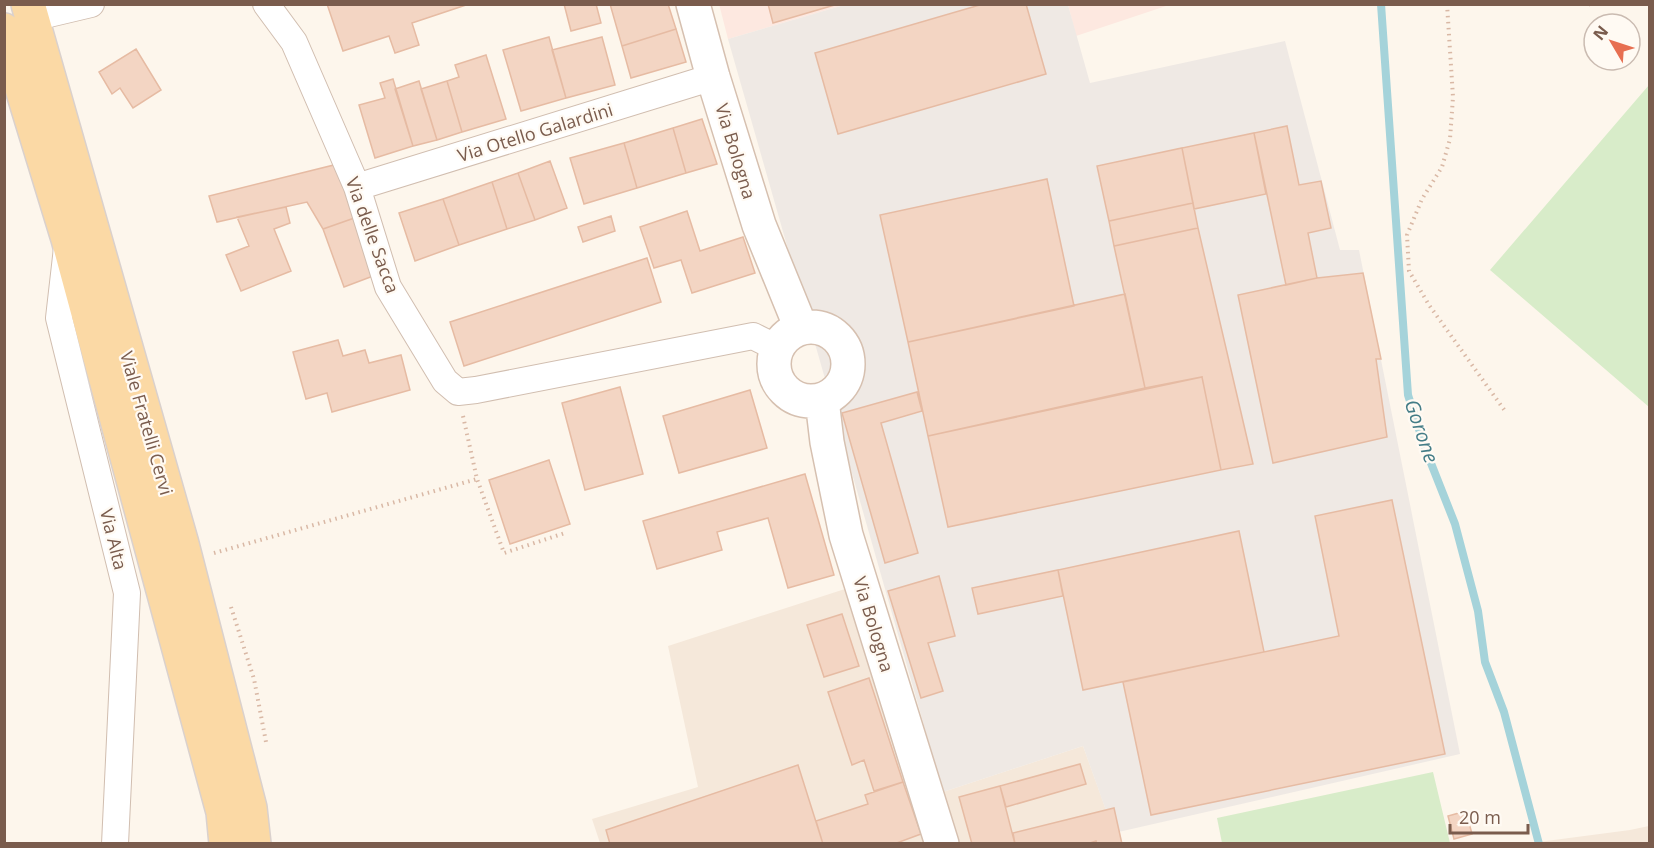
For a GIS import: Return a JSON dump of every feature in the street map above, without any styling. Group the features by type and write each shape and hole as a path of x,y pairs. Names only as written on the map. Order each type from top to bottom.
{"main road":[{"name":"Viale Fratelli Cervi","path":"15,23 68,239 223,812 226,843"},
{"name":"Viale Fratelli Cervi","path":"15,23 182,544 250,808 254,843"}],"street":[{"path":"15,23 91,4"},
{"name":"Via delle Sacca","path":"266,4 294,42 357,187 388,287 445,381 458,392"},
{"name":"Via Bologna","path":"693,4 759,225 789,338 774,369 777,380 791,396 811,402 822,400 827,442 846,535 942,843"},
{"name":"Via Otello Galardini","path":"357,187 713,77"},
{"name":"Via Alta","path":"68,239 59,318 128,593 115,843"},
{"path":"458,392 753,336 789,338 822,328 840,340 849,359 845,380 840,389 822,400"}],"path":[{"path":"1448,4 1453,97 1450,139 1442,167 1422,199 1407,235 1409,271 1430,305 1505,411"},
{"path":"458,392 477,479 504,553 565,533"},
{"path":"214,553 477,479"}],"shaded area":[{"path":"719,4 844,5 728,39"},
{"path":"1068,4 1169,5 1076,36"},
{"path":"844,5 1068,5 1090,83 1285,41 1340,250 1359,250 1460,754 1114,833 1083,746 943,792 728,39"},
{"path":"845,589 944,843 600,843 592,819 698,787 668,646"},
{"path":"1083,746 1114,832 1123,843 960,843 943,792"},
{"path":"1649,826 1649,843 1531,843 1630,830"}],"green space":[{"path":"1649,85 1649,407 1490,270"},
{"path":"1433,772 1450,843 1222,843 1217,818"}],"building":[{"path":"327,4 469,4 412,23 419,45 395,53 389,36 343,51"},
{"path":"564,4 596,4 601,23 571,31"},
{"path":"610,4 668,4 676,29 622,46"},
{"path":"768,4 838,4 773,23"},
{"path":"983,4 1026,4 1046,74 838,134 815,53"},
{"path":"676,29 686,62 631,78 622,46"},
{"path":"549,37 566,98 521,111 503,50"},
{"path":"602,37 615,85 566,98 552,50"},
{"path":"136,49 161,90 133,108 120,88 112,94 99,72"},
{"path":"486,55 506,119 462,132 447,81 459,77 455,65"},
{"path":"393,79 413,146 375,158 359,105 385,98 380,83"},
{"path":"419,81 437,140 413,146 395,89"},
{"path":"447,81 462,132 437,140 421,89"},
{"path":"702,119 717,164 686,173 673,128"},
{"path":"1287,126 1299,185 1321,181 1331,228 1308,233 1317,278 1286,285 1254,133"},
{"path":"673,128 686,173 637,188 624,143"},
{"path":"1254,133 1266,194 1194,209 1182,148"},
{"path":"624,143 637,188 584,204 570,158"},
{"path":"1182,148 1193,203 1109,221 1097,166"},
{"path":"550,161 567,208 535,220 518,173"},
{"path":"338,164 360,216 323,229 307,202 217,222 209,196"},
{"path":"518,173 535,220 507,229 492,182"},
{"path":"1047,179 1074,306 908,342 880,215"},
{"path":"492,182 507,229 459,245 443,199"},
{"path":"443,199 459,245 415,261 399,213"},
{"path":"1193,203 1198,228 1114,246 1109,221"},
{"path":"286,207 290,223 274,229 291,271 241,291 226,255 249,246 237,217"},
{"path":"687,211 700,251 743,237 755,273 692,293 681,260 654,268 640,227"},
{"path":"360,216 381,273 344,287 323,229"},
{"path":"611,216 615,231 583,242 578,227"},
{"path":"1198,228 1253,464 1221,470 1202,377 1145,388 1114,246"},
{"path":"647,258 661,302 464,366 450,322"},
{"path":"1363,273 1381,359 1376,359 1387,437 1273,463 1238,295 1317,278"},
{"path":"1125,294 1145,388 928,436 908,342"},
{"path":"338,340 343,356 365,350 369,363 401,355 410,390 332,412 327,393 306,399 293,352"},
{"path":"1202,377 1221,470 948,527 928,436"},
{"path":"620,387 643,474 585,490 562,403"},
{"path":"750,390 767,448 679,473 663,416"},
{"path":"917,392 922,411 881,423 918,553 885,563 842,413"},
{"path":"549,460 570,524 510,544 489,480"},
{"path":"805,474 834,575 788,588 768,518 717,532 722,550 657,569 643,521"},
{"path":"1392,500 1445,754 1151,815 1123,682 1339,636 1315,516"},
{"path":"1239,531 1264,652 1083,690 1058,570"},
{"path":"1058,570 1063,596 978,614 972,588"},
{"path":"939,576 955,636 928,643 943,691 921,698 888,591"},
{"path":"842,614 859,666 824,677 807,625"},
{"path":"869,678 903,782 874,791 864,760 852,765 828,692"},
{"path":"1080,764 1086,784 1006,807 1000,786"},
{"path":"798,765 823,844 610,844 606,830"},
{"path":"903,782 921,834 894,844 823,844 816,821 868,804 865,795"},
{"path":"1000,786 1015,844 972,844 959,797"},
{"path":"1114,808 1122,844 1097,844 1096,841 1087,844 1015,844 1013,833"},
{"path":"1466,811 1472,834 1454,839 1448,816"}],"waterway":[{"name":"Gorone","path":"1381,4 1408,395 1425,448 1455,524 1478,611 1485,662 1504,712 1539,844"}]}
